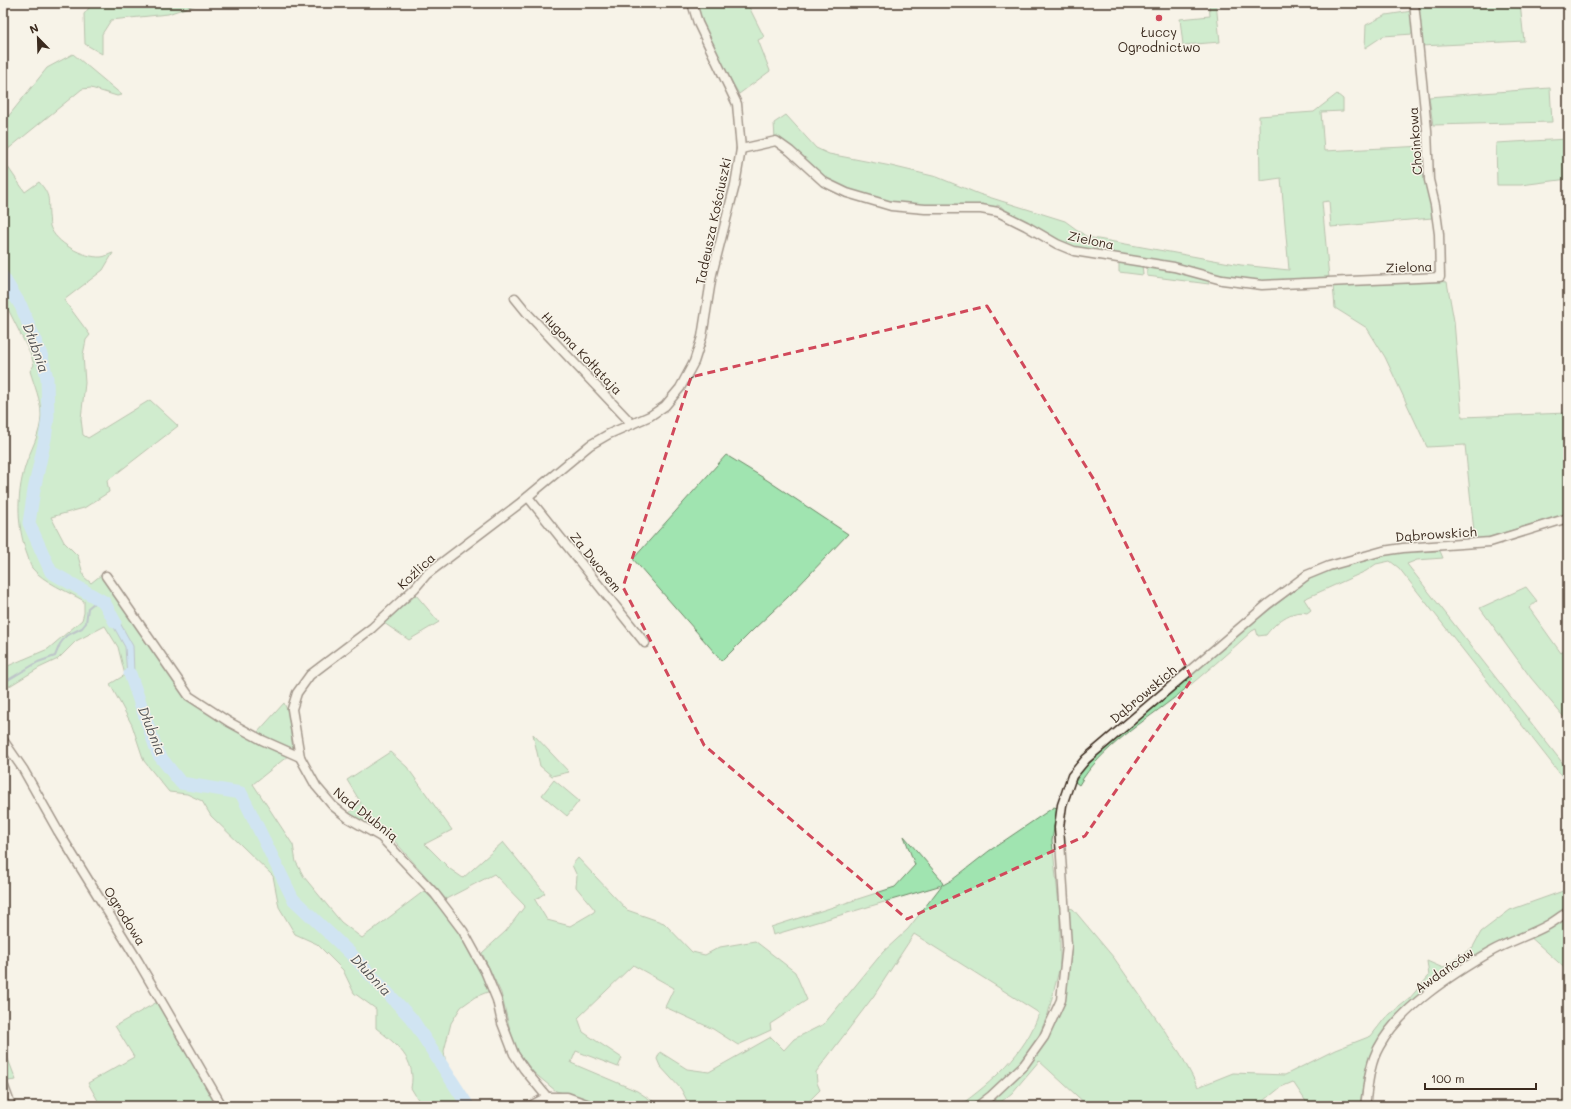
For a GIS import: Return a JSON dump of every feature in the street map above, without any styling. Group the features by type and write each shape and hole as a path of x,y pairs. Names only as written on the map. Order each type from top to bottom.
{"main road":[{"path":"3,1087 10,1106"}],"street":[{"name":"Tadeusza Kościuszki","path":"632,424 650,416 666,406 680,388 694,362 702,337 712,274 735,185 741,149 737,104 698,23 692,3"},
{"name":"Choinkowa","path":"1414,3 1427,130 1429,180 1435,205 1439,234 1440,277"},
{"name":"Zielona","path":"741,149 776,141 790,151 824,182 847,193 891,206 925,209 981,209 998,212 1020,222 1057,244 1074,251 1174,267 1222,280 1262,285 1440,277"},
{"name":"Hugona Kołłątaja","path":"515,298 528,314 632,424"},
{"name":"Koźlica","path":"300,757 292,709 297,693 310,675 372,628 415,588 427,574 528,497 590,445 609,434 632,424"},
{"name":"Za Dworem","path":"528,497 645,643"},
{"name":"Dąbrowskich","path":"978,1106 1024,1065 1044,1037 1061,1000 1067,946 1059,827 1062,805 1072,776 1086,759 1268,604 1307,575 1329,566 1377,552 1404,548 1490,542 1568,518"},
{"path":"106,576 189,696 229,722 262,740 300,757"},
{"name":"Ogrodowa","path":"3,740 23,769 58,831 138,960 222,1106"},
{"name":"Nad Dłubnią","path":"300,757 316,786 333,806 381,837 435,894 463,931 485,971 497,1000 502,1023 514,1054 547,1097"},
{"name":"Awdańców","path":"1365,1106 1370,1074 1378,1047 1396,1023 1425,995 1447,979 1493,951 1549,925 1568,912"},
{"path":"530,1106 547,1097 567,1097 592,1106"}],"highlighted area":[{"path":"987,306 1096,483 1192,679 1085,836 907,919 704,745 623,587 691,377"}],"green space":[{"path":"93,3 200,3 168,14 111,20 102,34 102,54 85,44 84,14"},
{"path":"697,3 747,3 764,37 758,40 770,71 739,94 709,39"},
{"path":"1209,3 1216,3 1220,42 1183,45 1180,19 1210,16"},
{"path":"1417,3 1520,3 1524,41 1421,46"},
{"path":"1412,11 1413,34 1383,36 1365,48 1366,25 1386,15"},
{"path":"73,54 122,95 117,96 91,88 82,89 7,150 3,156 3,123 47,68"},
{"path":"1550,88 1552,122 1433,125 1429,97"},
{"path":"1337,94 1343,99 1343,111 1321,112 1324,151 1424,146 1432,218 1331,227 1329,201 1322,202 1329,278 1259,281 1243,280 1176,265 1073,248 1002,211 1002,207 997,205 996,210 897,204 833,185 775,139 774,123 786,115 816,148 829,154 937,177 979,194 1065,221 1087,237 1241,265 1289,270 1281,178 1260,181 1259,116 1314,112"},
{"path":"1568,139 1568,179 1521,185 1497,185 1496,143"},
{"path":"3,160 25,192 39,182 43,187 48,198 50,226 53,232 64,244 79,252 94,257 102,257 113,253 103,270 64,300 90,335 86,340 83,355 85,383 81,419 83,435 88,438 150,400 178,426 107,481 109,492 84,508 51,517 64,542 78,556 84,577 91,583 101,575 187,698 289,755 253,784 293,845 296,862 304,877 341,922 362,938 424,891 443,910 456,928 490,991 475,997 461,1007 451,1023 444,1051 446,1065 475,1106 422,1106 411,1088 412,1078 408,1060 391,1040 376,1028 376,1009 354,993 343,970 317,944 295,934 279,907 273,876 211,816 202,801 187,794 169,792 144,761 132,725 110,684 125,675 118,647 105,626 76,641 58,659 39,668 3,690 3,668 48,649 82,620 84,613 84,601 49,582 37,573 30,564 24,546 19,512 20,489 25,467 41,422 41,409 30,371 34,365 31,355 3,299"},
{"path":"1119,261 1142,264 1143,275 1119,272"},
{"path":"1147,265 1208,278 1209,284 1147,276"},
{"path":"1435,281 1447,282 1454,321 1462,417 1568,413 1568,514 1475,541 1465,445 1427,447 1385,357 1367,328 1335,308 1333,285"},
{"path":"726,455 767,480 848,534 788,597 722,661 633,559"},
{"path":"1440,551 1443,558 1417,560 1407,564 1568,770 1568,784 1399,568 1390,561 1376,564 1366,571 1304,599 1311,610 1307,613 1301,612 1289,615 1274,626 1266,635 1258,636 1256,629 1252,631 1188,687 1111,747 1088,772 1079,785 1075,782 1082,771 1104,749 1255,621 1312,577 1360,560 1395,553"},
{"path":"1526,587 1537,601 1529,608 1561,653 1568,648 1568,722 1531,678 1480,608"},
{"path":"416,595 439,622 409,640 384,623"},
{"path":"284,703 288,712 293,750 257,733"},
{"path":"533,734 569,772 552,776 540,766"},
{"path":"390,752 407,767 452,830 425,844 450,869 463,878 503,842 545,893 535,900 547,920 570,926 595,910 576,887 577,876 572,865 578,858 627,910 664,923 692,952 705,955 720,947 755,941 795,972 807,1000 770,1024 771,1030 738,1045 713,1029 665,1007 674,988 633,965 578,1018 583,1032 622,1058 618,1067 576,1051 571,1063 637,1091 660,1106 601,1106 589,1100 556,1091 533,1072 514,1046 501,993 482,953 506,931 525,906 494,874 446,899 391,837 349,813 361,803 347,780"},
{"path":"554,780 579,801 567,816 542,795"},
{"path":"1054,807 1057,808 1052,841 1060,914 1060,966 1048,1014 1038,1038 1019,1064 987,1095 971,1106 959,1106 995,1077 1017,1054 1026,1041 1039,1013 914,934 873,997 816,1072 817,1083 820,1090 804,1106 690,1106 681,1089 660,1066 657,1059 660,1052 687,1069 709,1072 771,1037 784,1050 794,1039 824,1024 883,952 908,929 942,885 773,935 771,927 895,887 915,865 904,836 941,879 943,885 952,880 989,851"},
{"path":"1568,885 1568,971 1527,934 1484,954 1387,1029 1374,1046 1364,1076 1360,1106 1309,1106 1293,1082 1281,1087 1265,1100 1243,1106 1088,1106 1039,1061 1012,1093 996,1106 982,1106 1020,1074 1033,1058 1066,997 1071,953 1069,908 1073,909 1114,958 1180,1053 1198,1087 1233,1073 1285,1075 1335,1050 1371,1036 1385,1018 1409,999 1429,976 1427,961 1443,968 1473,947 1481,932 1510,910 1563,891"},
{"path":"159,1001 220,1106 101,1106 88,1083 134,1057 115,1026"},
{"path":"8,1059 16,1080 8,1081 3,1069 3,1060"}],"water":[{"path":"110,605 133,646 134,673 139,687 133,693 127,677 125,647 103,608"}],"waterway":[{"name":"Dłubnia","path":"3,277 21,306 42,357 47,378 48,417 29,523 51,572 104,602 115,622"},
{"path":"3,683 38,662 55,656 60,644 66,636 82,628 86,623 88,608 99,599"},
{"name":"Dłubnia","path":"130,674 158,754 181,783 241,793 293,899 351,954 412,1019 468,1106"}],"place":[{"name":"Łuccy Ogrodnictwo","path":"1159,18"}]}
